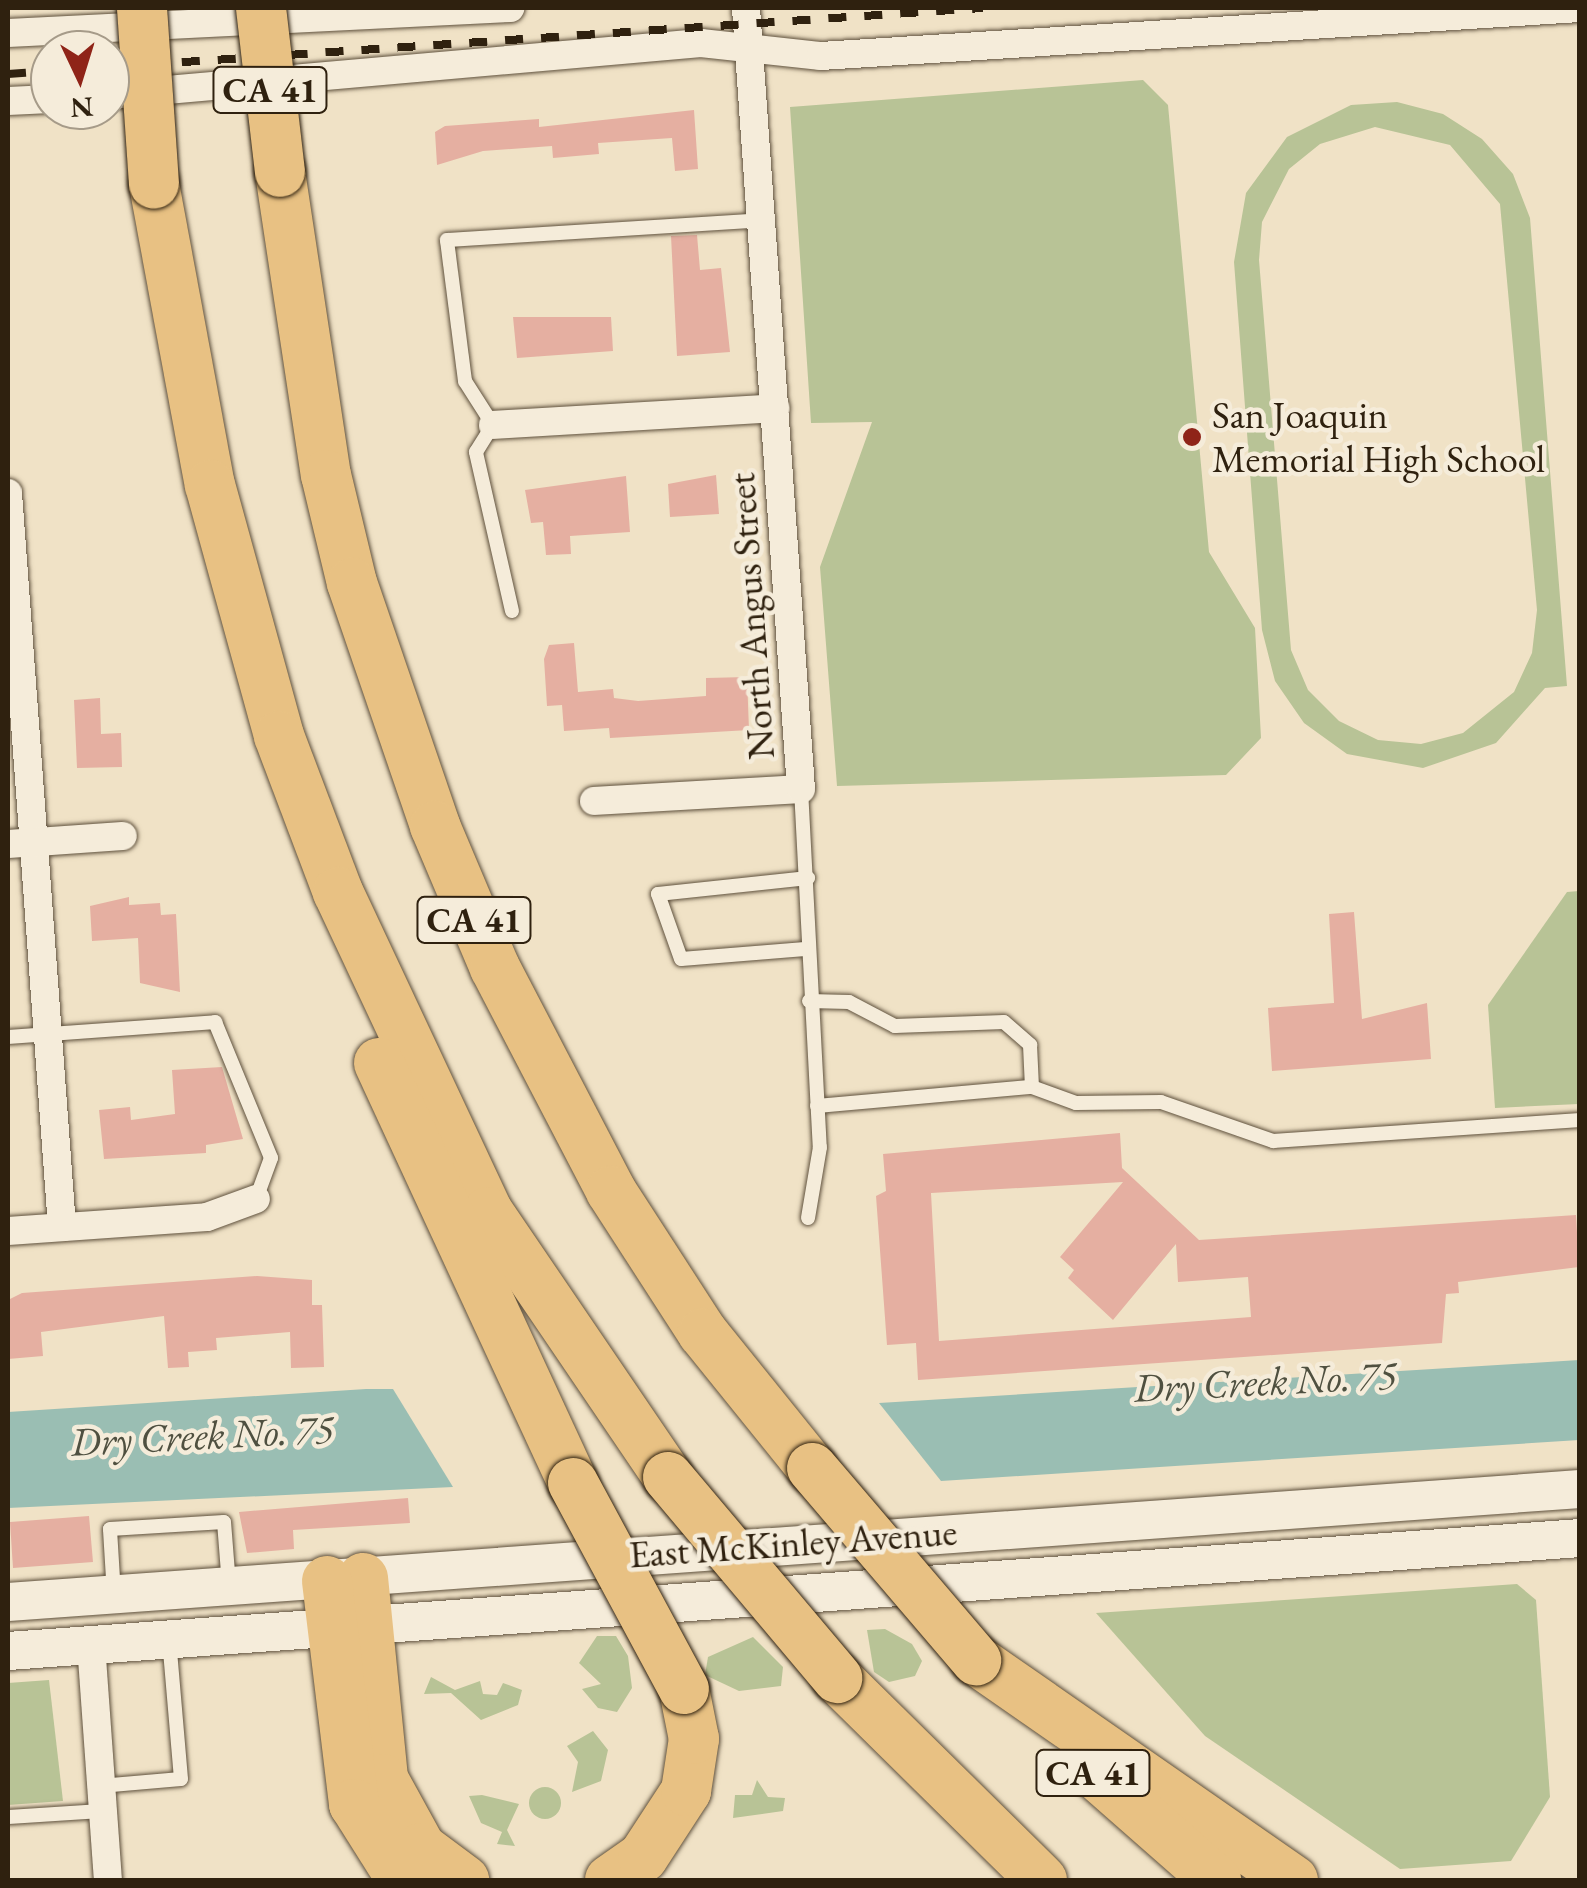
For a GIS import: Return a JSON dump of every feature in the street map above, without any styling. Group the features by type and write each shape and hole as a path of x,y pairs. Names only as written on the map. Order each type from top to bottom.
{"highway":[{"name":"CA 41","path":"142,8 154,184 181,360 279,736 338,892 488,1212 668,1476 837,1678 1042,1880"},
{"name":"CA 41","path":"261,8 280,172 330,493 435,826 495,968 611,1192 703,1333 976,1660 1216,1880"},
{"path":"280,172 290,8"},
{"path":"181,360 194,491 229,676 441,1212 573,1483 684,1688 694,1739 686,1791 651,1847 610,1880"},
{"path":"347,1603 354,1804 402,1880"},
{"path":"347,1603 388,1792 421,1848 464,1880"},
{"path":"976,1660 1293,1880"}],"main road":[{"name":"East McKinley Avenue","path":"8,1650 169,1639 347,1603 1580,1489"},
{"name":"East McKinley Avenue","path":"21,1602 230,1588 347,1603 1580,1538"},
{"path":"8,1630 30,1623 21,1602"}],"street":[{"path":"8,33 510,8"},
{"name":"North Angus Street","path":"746,8 800,789"},
{"path":"130,93 682,45 849,55 1580,8"},
{"path":"493,425 774,408"},
{"path":"8,494 19,843 44,1034 62,1227"},
{"path":"594,801 800,789"},
{"path":"19,843 123,836"},
{"path":"8,1230 207,1217 256,1199"},
{"path":"91,1644 108,1880"}],"lane":[{"path":"512,611 476,452 493,425 464,381 447,240 762,220"},
{"name":"North Angus Street","path":"800,789 808,878 804,950 817,1106 808,1218"},
{"path":"804,950 681,958 658,894 808,878"},
{"path":"808,1001 849,1002 895,1026 1004,1022 1030,1045 1032,1087"},
{"path":"8,1037 215,1022 271,1158 256,1199"},
{"path":"817,1106 1032,1087 1076,1103 1160,1102 1273,1141 1580,1120"},
{"path":"114,1596 110,1529 224,1522 230,1588"},
{"path":"8,1816 181,1779 169,1639"}],"green space":[{"path":"1143,80 1168,105 1209,552 1255,628 1261,738 1226,775 837,786 820,567 872,422 811,423 790,107"},
{"path":"1397,102 1443,114 1482,139 1513,174 1530,218 1567,686 1545,688 1496,743 1423,768 1347,754 1304,723 1275,681 1262,630 1234,262 1246,193 1287,137 1351,105","holes":["1375,127 1450,145 1500,204 1537,610 1532,653 1514,692 1463,733 1421,744 1378,740 1339,721 1308,690 1291,650 1259,260 1262,222 1289,169 1320,144"]},
{"path":"1579,891 1579,1104 1495,1108 1488,1005 1567,892"},
{"path":"1517,1584 1536,1600 1550,1797 1511,1861 1400,1869 1205,1736 1096,1613"},
{"path":"885,1629 912,1644 922,1661 915,1676 889,1682 874,1672 867,1630"},
{"path":"597,1636 616,1636 628,1656 632,1688 617,1712 598,1708 582,1689 601,1684 579,1663"},
{"path":"753,1637 783,1667 781,1686 739,1691 705,1675 708,1657"},
{"path":"431,1677 455,1690 480,1681 483,1694 497,1695 503,1683 522,1690 518,1705 481,1720 451,1693 424,1694"},
{"path":"49,1680 63,1801 8,1805 8,1683"},
{"path":"593,1731 608,1750 601,1781 572,1792 578,1762 567,1746"},
{"path":"757,1780 768,1797 785,1798 783,1811 733,1818 735,1795 752,1795"},
{"path":"545,1787 556,1792 561,1803 556,1814 545,1819 534,1814 529,1803 534,1792"},
{"path":"482,1795 519,1804 507,1830 515,1846 497,1844 502,1832 481,1823 469,1796"}],"water":[{"name":"Dry Creek No. 75","path":"1579,1360 1579,1440 941,1481 879,1403"},
{"name":"Dry Creek No. 75","path":"393,1389 453,1487 8,1508 8,1412"}],"building":[{"path":"694,110 698,169 675,171 672,138 598,143 599,154 553,158 552,146 483,151 437,165 435,132 445,126 539,119 539,127"},
{"path":"697,235 700,270 721,268 730,352 677,356 671,236"},
{"path":"513,317 611,317 613,351 517,358"},
{"path":"716,475 719,514 670,517 668,484"},
{"path":"626,476 630,532 570,536 571,554 546,555 543,522 531,523 525,490"},
{"path":"574,643 578,692 613,689 614,698 638,701 706,696 706,678 747,677 749,730 610,738 609,728 564,731 562,705 547,706 544,659 549,645"},
{"path":"100,698 101,734 121,733 122,767 77,768 74,700"},
{"path":"129,897 129,905 160,903 161,915 176,914 180,992 140,983 138,938 92,941 90,906"},
{"path":"1354,912 1362,1019 1427,1003 1431,1059 1272,1071 1268,1008 1334,1003 1329,914"},
{"path":"222,1067 243,1139 206,1145 206,1153 104,1159 99,1110 130,1107 131,1120 175,1114 172,1070"},
{"path":"1120,1133 1122,1168 1199,1240 1576,1215 1579,1267 1458,1282 1459,1293 1446,1294 1442,1343 918,1380 916,1343 887,1345 876,1196 886,1191 883,1154","holes":["1123,1182 1060,1257 1074,1270 1068,1278 1113,1320 1176,1244 1178,1282 1248,1277 1251,1317 939,1341 931,1193"]},
{"path":"257,1276 312,1280 312,1305 322,1305 324,1367 291,1368 290,1332 216,1338 217,1350 188,1352 189,1367 168,1368 164,1316 41,1332 43,1356 8,1359 8,1300 22,1293"},
{"path":"408,1498 410,1523 293,1530 294,1549 247,1553 239,1512"},
{"path":"89,1516 93,1562 13,1568 10,1522"}],"railway":[{"path":"130,66 983,8"},
{"path":"8,74 30,72"}],"place":[{"name":"San Joaquin Memorial High School","path":"1192,437"}]}
